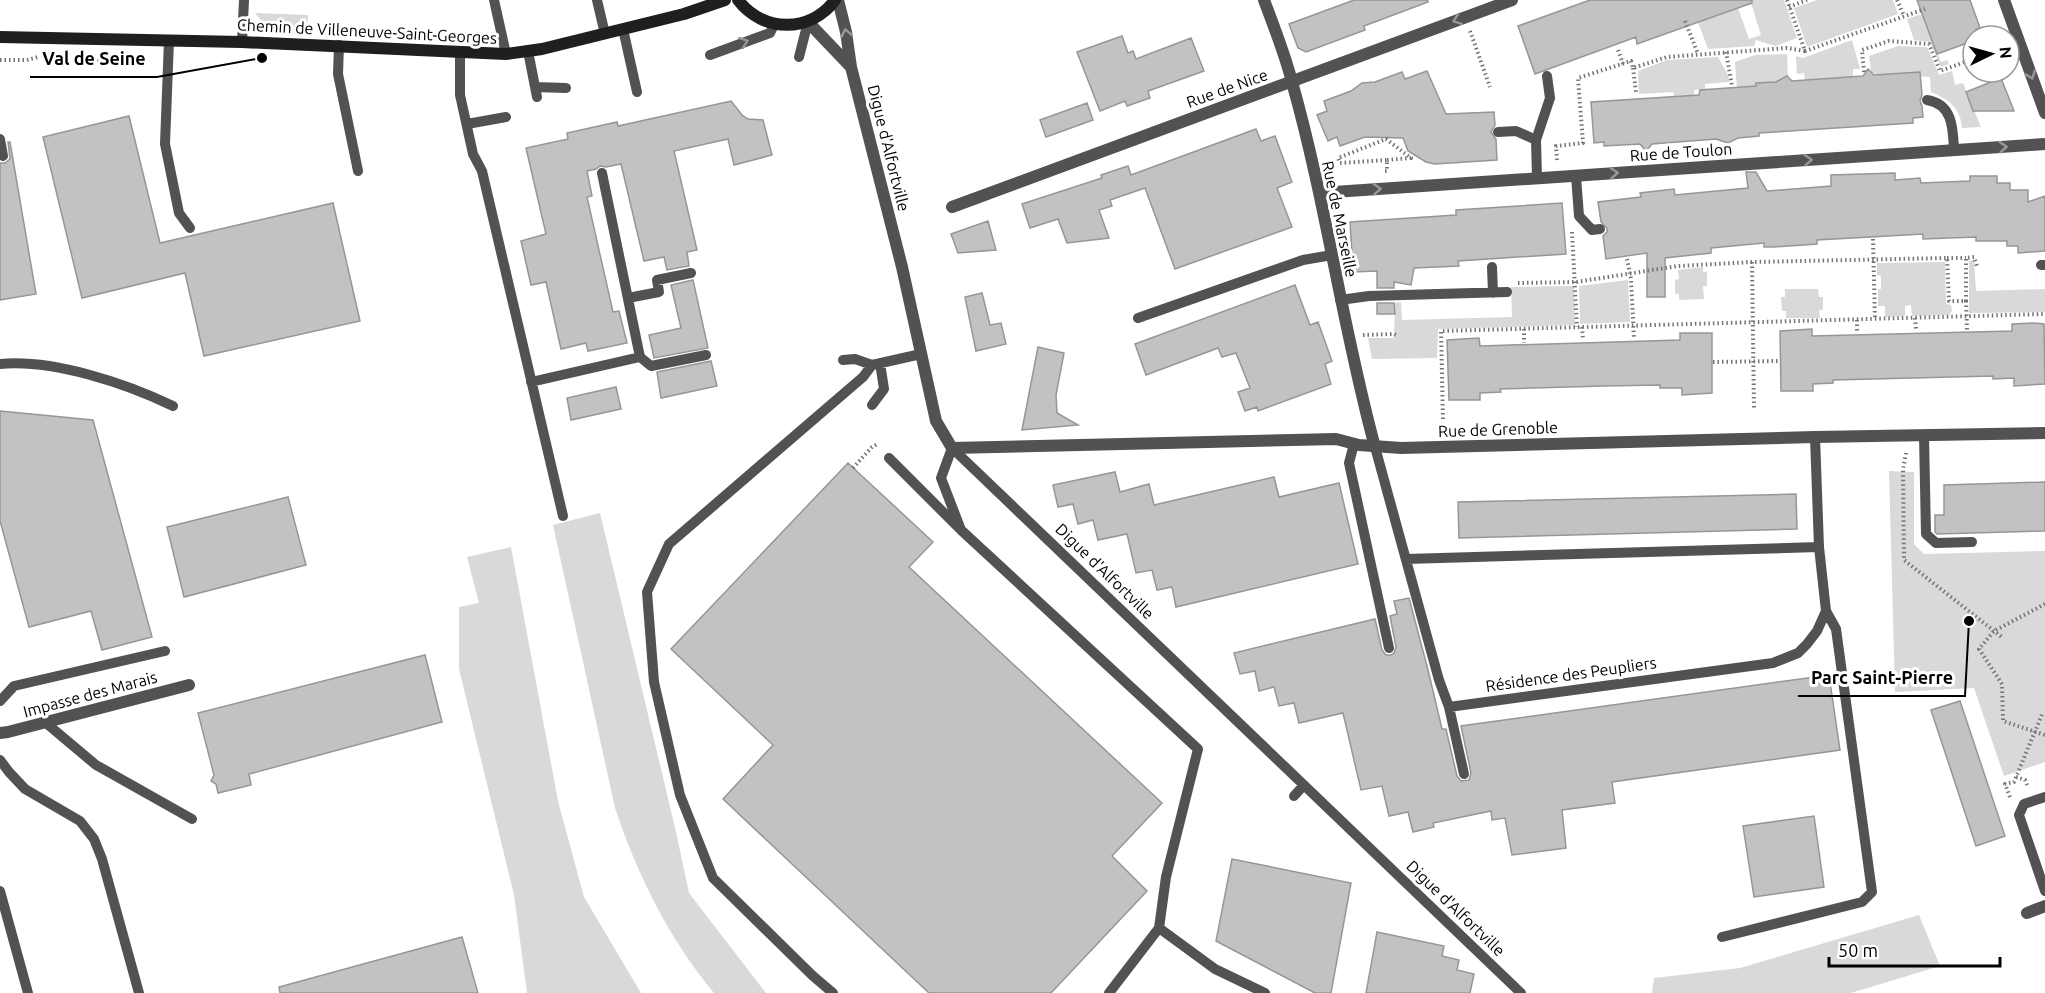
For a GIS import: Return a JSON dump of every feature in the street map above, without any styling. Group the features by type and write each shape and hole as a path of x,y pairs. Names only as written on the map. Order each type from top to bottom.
{"street":[{"name":"Chemin de Villeneuve-Saint-Georges","path":"0,37 339,45 506,54 605,34 684,14 725,0"},
{"path":"738,0 758,19 774,25 791,26 820,16 837,0"},
{"name":"Digue d'Alfortville","path":"837,0 846,32 851,67 899,255 936,421 952,448"},
{"name":"Rue de Marseille","path":"1264,0 1292,82 1375,447"},
{"name":"Rue de Nice","path":"952,207 1512,0"},
{"path":"2004,0 2045,113"},
{"name":"Digue d'Alfortville","path":"808,22 851,67"},
{"name":"Rue de Toulon","path":"1319,193 2045,144"},
{"name":"Rue de Grenoble","path":"952,448 1336,439 1375,447 1401,448 1815,436 2045,433"},
{"name":"Impasse des Marais","path":"0,733 189,685"},
{"path":"2027,913 2045,906"}],"lane":[{"path":"242,42 244,0"},
{"path":"494,0 506,54"},
{"path":"597,0 605,34"},
{"path":"799,57 808,22"},
{"path":"710,55 770,33 774,25"},
{"path":"623,29 635,85"},
{"path":"169,40 165,144 179,213 190,228"},
{"path":"339,45 338,74 357,171"},
{"path":"528,51 536,92 566,88"},
{"path":"460,52 460,95 473,154 482,171 563,516"},
{"path":"1537,178 1536,140 1550,98 1547,76"},
{"path":"1927,100 1937,102 1947,112 1953,128 1954,150"},
{"path":"467,124 506,117"},
{"path":"1498,132 1516,131 1536,140"},
{"path":"0,139 3,156"},
{"path":"602,173 640,357 651,366 706,355"},
{"path":"1576,176 1579,216 1592,230 1599,229"},
{"path":"1138,318 1303,260 1332,255"},
{"path":"1492,267 1492,292"},
{"path":"628,298 659,292 657,280 691,273"},
{"path":"1341,300 1369,296 1507,292"},
{"path":"843,360 855,359 876,364 921,354"},
{"path":"531,382 640,357"},
{"path":"0,364 22,362 73,371 147,393 173,406"},
{"path":"872,405 884,389 876,364"},
{"path":"833,993 713,878 680,795 654,682 647,592 669,544 876,364"},
{"path":"1722,937 1862,902 1872,892 1836,629 1826,611 1819,548 1815,436"},
{"path":"1924,436 1926,534 1936,543 1972,542"},
{"path":"1354,444 1349,463 1389,648"},
{"path":"1375,447 1439,680 1449,706 1464,774"},
{"path":"952,448 941,478 961,530"},
{"name":"Digue d'Alfortville","path":"952,448 1521,993"},
{"path":"889,458 961,530 1198,750 1166,877 1159,928 1109,993"},
{"path":"1406,559 1819,548"},
{"name":"Résidence des Peupliers","path":"1449,706 1773,663 1798,652 1807,644 1817,631 1826,611"},
{"path":"0,701 14,686 165,651"},
{"path":"46,723 96,765 192,819"},
{"path":"0,760 26,789 80,822 94,838 102,859 139,993"},
{"path":"1294,796 1304,786"},
{"path":"2045,797 2024,804 2019,815 2045,891"},
{"path":"0,891 28,993"},
{"path":"1159,928 1215,969 1265,993"}],"path":[{"path":"1787,0 1806,51"},
{"path":"1789,7 1807,0"},
{"path":"1897,0 1904,16"},
{"path":"1633,68 1668,57 1698,54 1787,48 1806,51 1925,9"},
{"path":"1685,21 1698,54"},
{"path":"1864,72 1863,50 1889,41 1929,44 1940,70 1961,63"},
{"path":"1474,42 1490,87"},
{"path":"1618,50 1623,64"},
{"path":"1726,52 1732,86"},
{"path":"1556,156 1556,146 1583,143 1578,78 1631,61 1636,92"},
{"path":"1386,140 1411,158 1387,160 1340,163 1338,158 1386,140"},
{"path":"1387,160 1387,166"},
{"path":"1873,239 1875,319"},
{"path":"1573,242 1583,340"},
{"path":"1507,292 1510,284 1576,282 1678,266 1974,257 1977,266"},
{"path":"1947,258 1949,301 1966,301"},
{"path":"1966,258 1967,330"},
{"path":"1627,259 1634,339"},
{"path":"1752,262 1754,410"},
{"path":"1443,419 1441,331 2045,315"},
{"path":"1915,318 1916,329"},
{"path":"1857,320 1857,331"},
{"path":"1524,329 1524,343"},
{"path":"1349,340 1366,334 1398,336"},
{"path":"1713,362 1779,361"},
{"path":"853,468 872,447"},
{"path":"2045,604 1994,631 1980,648 2002,684 2003,721 2045,735"},
{"path":"2016,777 2025,780"}],"shaded area":[{"path":"1750,0 1784,0 1797,38 1775,46 1756,40 1754,46 1708,49 1698,22 1738,8 1749,39 1761,35"},
{"path":"1817,0 1893,0 1898,14 1807,47 1794,8"},
{"path":"255,13 308,15 307,31 272,28"},
{"path":"1922,14 1941,62 1947,60 1949,64 1941,67 1930,42 1914,40 1907,19"},
{"path":"1852,40 1860,69 1853,69 1853,77 1805,80 1804,73 1797,74 1796,56 1803,58"},
{"path":"1898,46 1927,47 1939,75 1952,71 1955,85 1963,84 1981,127 1962,128 1959,115 1952,105 1931,92 1930,77 1878,75 1871,72 1869,56"},
{"path":"1787,54 1788,77 1775,82 1756,83 1756,88 1737,89 1735,62 1755,55"},
{"path":"1718,57 1728,75 1729,82 1705,84 1705,89 1694,90 1694,95 1674,96 1673,92 1639,94 1638,71 1667,60"},
{"path":"1974,260 1976,291 2045,289 2045,312 1969,313 1969,261"},
{"path":"1945,262 1946,304 1951,305 1952,311 1949,315 1912,316 1911,305 1905,306 1905,316 1885,317 1885,306 1878,306 1881,276 1877,275 1877,263"},
{"path":"1703,267 1703,272 1707,272 1707,286 1703,286 1704,299 1679,300 1679,294 1675,294 1675,280 1679,279 1678,270"},
{"path":"1628,280 1630,322 1580,324 1579,286"},
{"path":"1574,286 1575,325 1438,329 1437,358 1372,359 1368,338 1394,338 1395,303 1401,302 1402,320 1512,317 1511,287"},
{"path":"1785,289 1818,289 1819,297 1823,297 1823,310 1819,310 1820,318 1786,318 1786,311 1782,311 1781,297 1785,297"},
{"path":"1889,471 1914,472 1914,544 1924,554 2045,551 2045,762 2004,776 1974,688 1895,692"},
{"path":"600,513 689,893 766,993 714,993 683,951 656,905 633,857 615,808 553,525"},
{"path":"511,547 558,801 584,897 641,993 527,993 514,895 459,669 459,607 479,603 467,557"},
{"path":"1919,915 1940,966 1851,993 1652,993 1654,978 1740,968"}],"building":[{"path":"1354,0 1428,0 1428,2 1364,26 1365,30 1306,52 1298,48 1289,24"},
{"path":"1590,0 1752,0 1752,3 1637,44 1636,37 1535,74 1518,26"},
{"path":"1917,0 1970,0 1979,24 1961,24 1961,45 1937,54"},
{"path":"1122,36 1128,53 1133,51 1136,59 1191,38 1204,71 1148,91 1150,98 1127,106 1125,101 1100,111 1077,52"},
{"path":"1868,69 1874,75 1920,72 1922,95 1920,101 1923,117 1913,118 1913,123 1759,133 1759,136 1738,138 1728,143 1716,139 1652,144 1646,151 1640,144 1604,146 1604,142 1594,143 1591,102 1699,95 1700,90 1756,86 1756,83 1776,82 1787,76 1792,81 1863,76"},
{"path":"1427,71 1446,114 1494,112 1495,125 1491,132 1496,139 1497,160 1435,164 1426,162 1408,151 1403,138 1365,137 1340,146 1337,137 1328,141 1317,115 1327,111 1324,101 1351,91 1362,83 1375,82 1402,72 1405,79"},
{"path":"1986,84 2003,84 2014,111 1973,111 1966,92"},
{"path":"731,101 748,119 763,120 772,155 734,165 728,139 674,151 697,250 687,252 689,266 667,270 664,257 644,261 621,164 600,166 587,171 592,196 587,197 613,312 619,311 627,343 588,351 586,343 561,349 546,282 531,285 521,241 546,234 526,148 568,139 567,133 617,122 618,126"},
{"path":"1087,103 1093,120 1046,137 1040,120"},
{"path":"129,116 160,243 333,203 360,321 204,356 185,273 82,298 43,137"},
{"path":"1256,129 1261,141 1275,136 1292,182 1277,188 1292,227 1175,269 1145,188 1110,200 1112,206 1099,210 1109,238 1067,243 1058,219 1030,228 1022,204 1102,178 1101,175 1128,166 1131,175"},
{"path":"8,142 10,142 36,294 0,300 0,163 5,163 10,159"},
{"path":"1746,172 1756,172 1767,191 1831,186 1831,175 1895,173 1895,180 1920,178 1921,183 1970,181 1970,176 1997,176 1997,183 2010,183 2010,190 2028,190 2028,202 2045,196 2045,251 2018,253 2018,246 2007,246 2007,241 1976,241 1976,237 1923,239 1923,234 1817,240 1817,244 1773,247 1764,247 1764,243 1711,248 1711,253 1665,258 1665,297 1647,297 1647,253 1606,259 1603,236 1607,228 1601,222 1598,202 1641,197 1640,193 1674,189 1675,195 1748,188"},
{"path":"1562,203 1566,254 1458,261 1459,266 1414,268 1411,285 1394,282 1394,288 1377,288 1377,271 1353,272 1350,222 1456,215 1456,210"},
{"path":"988,221 996,250 958,253 951,234"},
{"path":"693,280 708,348 654,358 649,335 681,328 671,285"},
{"path":"1295,285 1310,325 1318,322 1332,361 1325,364 1331,384 1258,411 1257,407 1245,411 1238,392 1250,388 1236,353 1222,357 1218,348 1146,375 1135,344"},
{"path":"982,293 990,325 1001,323 1006,344 976,351 965,297"},
{"path":"1377,303 1394,303 1395,314 1377,314"},
{"path":"2012,324 2044,324 2045,384 2014,386 2014,378 1993,379 1993,376 1833,380 1833,383 1813,384 1813,391 1781,391 1780,331 1812,329 1812,336 2012,331"},
{"path":"1680,333 1712,333 1712,393 1682,395 1682,388 1660,388 1660,385 1604,386 1500,389 1501,392 1480,393 1480,400 1449,400 1447,340 1479,338 1480,346 1680,340"},
{"path":"1038,347 1064,353 1056,395 1057,413 1078,425 1022,430"},
{"path":"711,361 717,386 661,398 657,372"},
{"path":"616,387 621,409 571,420 567,398"},
{"path":"0,411 93,420 152,637 102,650 91,611 29,627 0,521"},
{"path":"848,463 933,542 909,567 1162,803 1112,856 1147,891 1051,993 929,993 723,799 773,745 671,649"},
{"path":"1115,472 1120,492 1149,484 1154,505 1274,477 1279,497 1339,483 1358,564 1176,607 1172,587 1157,590 1152,570 1136,573 1127,534 1098,540 1093,520 1078,524 1073,504 1058,507 1053,485"},
{"path":"2045,482 2045,531 1937,534 1935,532 1935,515 1944,515 1944,485"},
{"path":"1796,494 1797,529 1459,538 1458,502"},
{"path":"288,497 306,565 184,597 167,527"},
{"path":"1409,598 1442,729 1446,729 1457,776 1461,781 1469,780 1471,773 1461,726 1829,675 1840,750 1612,782 1615,803 1562,810 1566,848 1512,855 1505,818 1492,820 1491,811 1433,823 1434,827 1413,832 1408,812 1389,816 1382,786 1361,790 1343,713 1299,723 1294,703 1279,706 1274,687 1259,691 1255,671 1240,674 1234,653 1375,619 1382,650 1386,655 1391,655 1396,647 1390,616 1397,614 1394,601"},
{"path":"425,655 442,722 249,774 251,785 218,793 216,784 211,781 214,775 198,713"},
{"path":"1960,701 2005,836 1976,846 1931,710"},
{"path":"1814,816 1824,887 1754,897 1743,826"},
{"path":"1232,859 1351,883 1331,993 1315,993 1216,941"},
{"path":"1377,932 1444,946 1442,956 1459,960 1457,970 1474,974 1470,993 1366,993"},
{"path":"462,937 478,993 280,993 279,987"}],"place":[{"name":"Val de Seine","path":"262,58"},
{"name":"Parc Saint-Pierre","path":"1969,621"}]}
